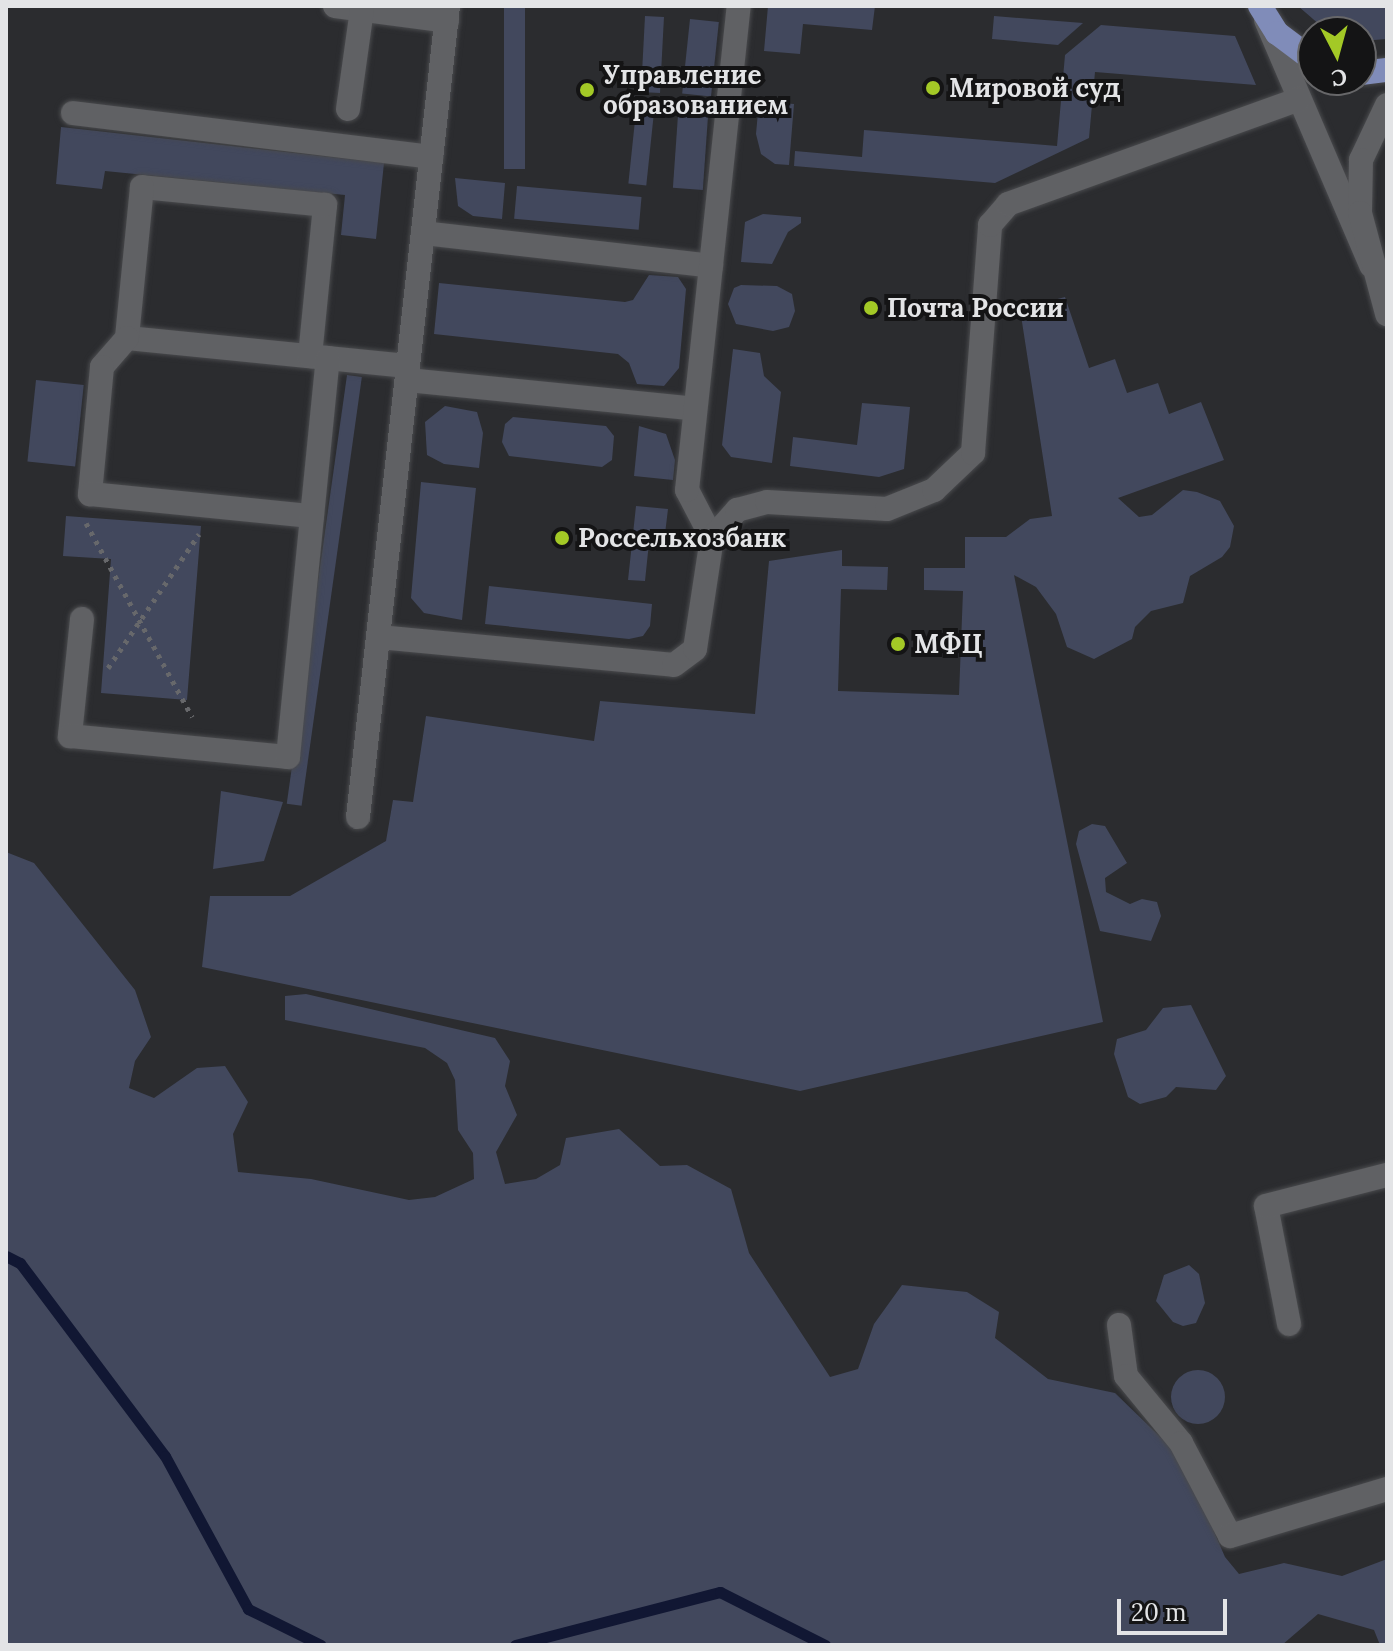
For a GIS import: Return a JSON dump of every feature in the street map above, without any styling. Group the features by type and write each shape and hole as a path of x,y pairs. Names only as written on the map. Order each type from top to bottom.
{"main road":[{"path":"1261,8 1277,33 1297,48"}],"street":[{"path":"335,6 447,13 358,817"},
{"path":"712,538 687,490 739,6"},
{"path":"1261,8 1371,265 1387,314"},
{"path":"348,109 373,9"},
{"path":"379,637 674,665 695,649 712,538 737,510 767,502 887,509 934,490 973,453 990,225 1008,204 1299,99"},
{"path":"1371,265 1360,213 1361,160 1387,105"},
{"path":"73,113 431,157"},
{"path":"82,619 70,736 288,757 312,516 325,205 142,187 127,338 102,367 90,494 312,516"},
{"path":"423,233 711,266"},
{"path":"127,338 319,357 408,373 695,409"},
{"path":"1289,1324 1266,1206 1387,1175"},
{"path":"1119,1325 1126,1376 1181,1443 1230,1536 1387,1489"}],"path":[{"path":"90,494 85,528 141,620 209,750"},
{"path":"106,671 218,507"}],"shaded area":[{"path":"504,6 525,6 525,169 504,169"},
{"path":"768,6 875,6 872,30 803,24 800,54 764,51"},
{"path":"1298,6 1387,6 1387,39 1377,40 1377,16 1310,16"},
{"path":"645,16 664,17 660,93 641,92"},
{"path":"994,16 1083,23 1058,45 992,39"},
{"path":"690,19 719,22 711,97 682,94"},
{"path":"1101,25 1235,36 1256,85 1095,72 1089,138 995,183 794,166 795,151 862,157 864,130 1057,146 1065,55"},
{"path":"759,101 794,104 789,165 775,164 761,154 756,134"},
{"path":"636,111 654,113 646,185 628,184"},
{"path":"678,115 708,117 703,190 673,188"},
{"path":"61,127 384,163 376,239 341,235 345,195 105,171 102,189 56,184"},
{"path":"455,178 505,183 502,219 473,216 458,206"},
{"path":"517,186 642,197 639,230 514,219"},
{"path":"763,214 801,217 801,223 788,232 772,264 741,262 745,222"},
{"path":"649,275 678,277 686,289 679,368 664,386 637,384 629,363 618,354 434,334 439,283 625,302 633,300"},
{"path":"741,285 777,286 792,294 795,311 789,327 773,331 736,324 728,304 734,288"},
{"path":"1065,297 1089,368 1115,359 1127,393 1158,383 1169,414 1201,402 1224,460 1118,498 1139,517 1152,515 1183,490 1197,492 1220,501 1234,526 1230,547 1222,557 1190,576 1183,603 1151,611 1135,627 1132,639 1094,659 1067,647 1056,614 1036,587 1014,575 1103,1022 800,1091 202,967 210,896 290,896 386,841 393,800 413,802 426,716 594,741 600,701 755,714 769,561 842,550 842,566 888,567 887,590 841,589 838,691 959,695 963,591 924,590 924,568 965,568 965,537 1006,537 1030,519 1052,516 1020,309"},
{"path":"733,349 760,353 764,376 781,392 772,463 731,457 722,445"},
{"path":"347,375 362,377 302,806 287,804"},
{"path":"36,380 84,385 75,467 27,462"},
{"path":"862,403 910,407 904,469 879,477 790,466 793,437 857,445"},
{"path":"445,406 477,412 483,433 479,468 444,464 427,455 425,422"},
{"path":"513,417 606,426 614,436 612,460 602,467 509,456 502,442 505,424"},
{"path":"639,426 666,434 675,460 673,480 634,476"},
{"path":"421,482 476,488 462,620 424,613 411,598"},
{"path":"636,506 668,509 665,534 650,533 645,581 628,580"},
{"path":"66,516 201,526 187,700 101,693 111,559 63,556"},
{"path":"489,586 652,604 650,626 643,636 629,639 485,624"},
{"path":"221,791 283,802 264,861 213,869"},
{"path":"1092,824 1105,826 1127,863 1105,878 1106,892 1130,904 1142,899 1157,902 1161,916 1151,941 1100,931 1076,844 1079,831"},
{"path":"6,852 34,863 135,990 151,1037 135,1061 129,1088 154,1098 197,1068 225,1066 248,1102 233,1134 238,1172 311,1179 409,1200 435,1197 474,1179 473,1153 458,1130 455,1080 447,1063 425,1048 285,1020 285,996 306,994 495,1038 510,1061 505,1086 517,1115 496,1152 505,1184 536,1179 560,1165 566,1138 619,1129 660,1166 687,1165 731,1189 749,1253 830,1377 858,1369 874,1324 902,1285 967,1292 999,1312 995,1338 1048,1379 1115,1393 1182,1458 1225,1557 1239,1574 1284,1563 1342,1576 1387,1559 1387,1645 1380,1645 1374,1630 1318,1614 1282,1645 6,1645"},
{"path":"1191,1005 1226,1076 1216,1090 1176,1087 1166,1097 1140,1104 1128,1097 1114,1054 1117,1039 1146,1030 1163,1008"},
{"path":"1189,1265 1199,1274 1205,1303 1196,1323 1183,1326 1173,1322 1156,1301 1164,1275"},
{"path":"1198,1370 1217,1378 1225,1397 1217,1416 1198,1424 1179,1416 1171,1397 1179,1378"}],"waterway":[{"path":"6,1256 20,1263 165,1456 248,1609 321,1645"},
{"path":"515,1645 720,1592 825,1645"}],"place":[{"name":"Мировой суд","path":"933,88"},
{"name":"Управление образованием","path":"587,90"},
{"name":"Почта России","path":"871,308"},
{"name":"Россельхозбанк","path":"562,538"},
{"name":"МФЦ","path":"898,644"}]}
